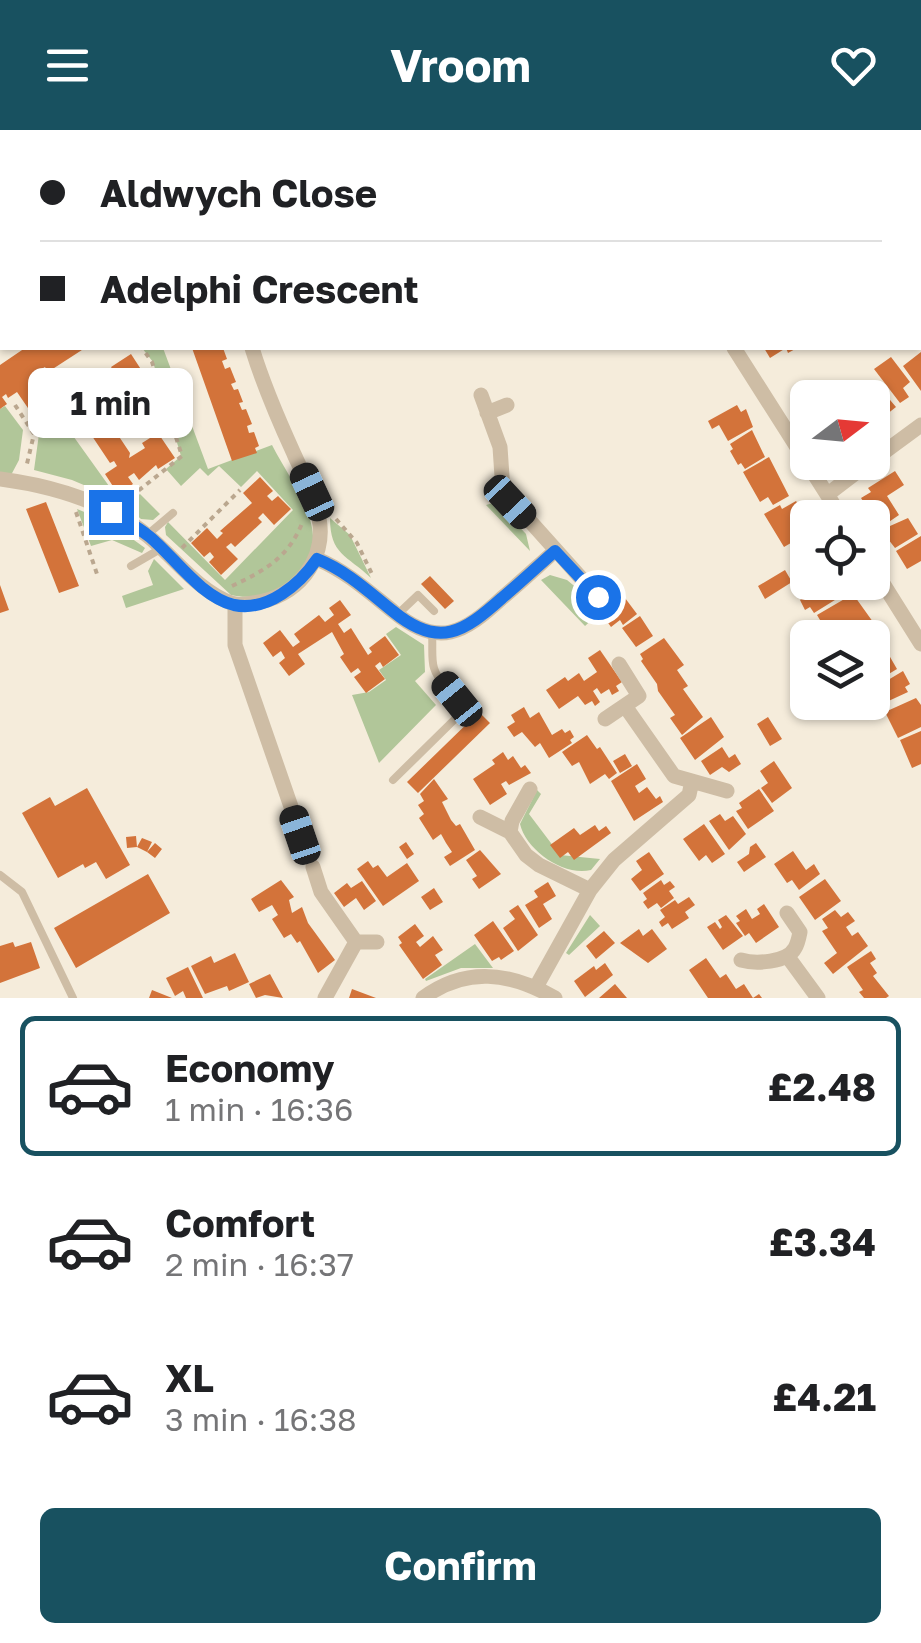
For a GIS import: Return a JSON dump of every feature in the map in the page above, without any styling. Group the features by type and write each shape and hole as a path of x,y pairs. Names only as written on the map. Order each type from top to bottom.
{"street":[{"path":"0,479 69,494 111,512 147,534 208,591 234,605 264,602 284,594 308,573 317,559 322,533 312,492 253,350"},
{"path":"735,350 832,500"},
{"path":"481,396 500,447 503,491 598,597"},
{"path":"487,413 507,405"},
{"path":"890,448 921,425"},
{"path":"828,494 847,480"},
{"path":"317,559 337,567 397,615 432,634 456,632 474,624 555,551"},
{"path":"890,595 921,644"},
{"path":"234,605 235,645 307,839"},
{"path":"605,719 640,696 619,664"},
{"path":"624,706 674,776 727,790"},
{"path":"536,987 590,890 614,860 689,795 692,781"},
{"path":"510,832 530,789"},
{"path":"480,817 510,832 539,866 590,890"},
{"path":"313,867 321,892 356,942"},
{"path":"741,960 752,963 788,957 800,932 787,913"},
{"path":"356,942 376,942"},
{"path":"325,998 356,942"},
{"path":"788,957 818,998"},
{"path":"424,998 446,983 468,976 491,975 536,987 554,998"}],"lane":[{"path":"147,534 173,513"},
{"path":"131,566 167,553"},
{"path":"397,615 418,595 434,611"},
{"path":"393,780 455,719 458,710 457,699 434,670 432,634"},
{"path":"0,875 22,892 73,998"}],"path":[{"path":"111,512 182,456 152,362 143,350"},
{"path":"15,405 34,434 22,482"},
{"path":"167,553 240,490"},
{"path":"208,591 233,586 275,564 297,535 312,492"},
{"path":"69,494 98,574"},
{"path":"318,512 333,517 348,530 381,602"}],"green space":[{"path":"144,350 164,350 208,469 272,445 302,499 313,536 311,554 302,571 284,587 258,596 231,595 166,535 168,522 225,580 293,510 257,471 241,487 219,466 208,476 200,468 181,486 166,469 181,456 153,362"},
{"path":"5,406 23,430 19,460 10,477 0,475 0,409"},
{"path":"56,412 119,500 72,480 34,470 39,434 36,425"},
{"path":"140,494 160,514 153,520 141,519 125,505"},
{"path":"496,502 526,534 530,551 486,505"},
{"path":"77,509 109,522 145,548 142,553 112,540 91,546"},
{"path":"330,518 350,535 371,578 337,547"},
{"path":"154,559 184,589 126,608 122,596 153,585 148,571"},
{"path":"550,575 567,580 590,599 609,591 616,598 585,626 541,580"},
{"path":"396,627 424,645 425,672 415,681 436,705 379,763 352,695 369,692 386,680 379,670 401,655 386,634"},
{"path":"537,790 541,794 529,814 560,855 600,859 591,870 558,865 530,843 520,824"},
{"path":"590,915 600,926 569,955 566,953"},
{"path":"475,944 493,968 461,968 426,981 425,979"}],"building":[{"path":"22,350 82,350 48,372 45,367 38,371 50,398 30,411 17,392 2,397 7,404 0,409 0,365"},
{"path":"193,350 224,350 225,369 230,367 236,382 231,384 234,390 238,389 243,402 239,403 252,424 247,426 249,433 254,432 257,453 232,461"},
{"path":"765,350 783,350 770,358"},
{"path":"921,352 921,391 903,366"},
{"path":"131,354 157,394 138,406 133,399 119,409 116,404 101,417 106,417 130,453 129,458 158,433 175,458 158,469 156,465 139,480 134,473 128,477 133,484 118,494 105,474 117,466 114,461 110,463 90,433 94,430 90,424 76,434 63,414 79,403 84,410 90,407 85,400 106,389 103,384 116,375 111,367"},
{"path":"891,357 910,382 903,388 909,397 900,403 890,390 890,380 882,380 874,369"},
{"path":"737,405 741,412 746,409 753,427 728,441 719,425 712,429 708,421"},
{"path":"752,430 765,457 745,469 741,463 738,465 730,444"},
{"path":"769,457 789,496 773,505 768,497 760,502 743,472"},
{"path":"895,471 904,485 887,496 890,500 862,500 871,492 868,488 881,480 890,480"},
{"path":"260,477 273,491 267,496 272,501 278,496 291,509 274,525 263,513 258,518 262,522 235,547 231,543 226,547 238,559 221,575 209,562 214,557 210,552 204,557 191,543 207,528 217,539 223,533 220,531 252,503 243,493"},
{"path":"890,501 899,515 890,521"},
{"path":"46,502 79,586 59,593 26,509"},
{"path":"790,504 790,544 784,547 764,514 780,505 782,509"},
{"path":"908,518 918,534 895,548 890,542 890,526"},
{"path":"921,536 921,561 907,569 896,551"},
{"path":"785,570 790,579 790,583 765,599 758,586"},
{"path":"430,576 454,601 445,609 421,584"},
{"path":"0,585 9,610 0,613"},
{"path":"625,598 637,614 623,625 620,620 611,627 606,620 613,616 608,609"},
{"path":"340,600 351,615 338,624 344,633 351,628 368,655 372,652 369,648 385,636 399,655 383,667 380,662 375,666 385,679 366,693 354,677 361,672 358,668 351,673 340,657 344,654 332,632 298,654 305,664 289,676 279,663 285,658 281,651 273,657 263,643 280,630 293,647 300,642 294,634 319,615 325,622 334,615 329,608"},
{"path":"800,600 835,600 814,613 810,607 805,610"},
{"path":"843,600 857,600 872,620 820,620 817,615"},
{"path":"640,616 653,636 636,647 622,628"},
{"path":"664,638 684,665 677,670 688,686 683,689 703,717 682,735 670,718 675,715 641,661 640,654"},
{"path":"600,650 622,682 616,686 619,691 612,695 609,689 601,694 597,688 593,691 600,702 595,706 592,701 585,705 578,696 559,709 546,690 565,677 568,681 579,673 584,681 597,672 588,658"},
{"path":"903,671 910,684 905,687 908,692 890,700 890,679"},
{"path":"916,698 921,705 921,727 898,738 889,720 890,710"},
{"path":"524,707 530,718 539,712 552,735 562,729 565,733 570,730 572,743 549,758 540,743 535,747 522,732 514,737 507,727 515,722 511,715"},
{"path":"479,712 490,723 418,793 407,782"},
{"path":"711,717 724,737 695,760 680,738"},
{"path":"768,717 782,739 770,746 757,724"},
{"path":"921,731 921,764 912,768 900,740"},
{"path":"587,735 617,773 609,779 605,774 590,784 579,762 572,766 562,752"},
{"path":"722,747 729,758 735,754 741,764 729,772 722,767 710,775 701,761"},
{"path":"503,752 508,760 513,756 521,768 525,765 531,773 509,785 506,781 501,784 507,794 490,805 473,779 495,764 492,760"},
{"path":"625,754 632,766 620,773 613,761"},
{"path":"774,761 792,788 772,803 761,788 768,783 760,771"},
{"path":"637,764 646,779 635,786 639,793 647,787 663,802 634,821 611,781"},
{"path":"434,779 448,799 442,802 451,820 456,826 460,824 475,850 450,866 444,857 452,852 441,834 433,840 419,818 424,814 418,805 424,801 420,794"},
{"path":"87,788 130,865 106,879 96,862 85,868 83,864 58,878 22,813 50,797 55,806"},
{"path":"759,789 774,811 748,829 736,811 742,808 739,803"},
{"path":"720,814 725,821 733,816 746,834 729,850 709,821"},
{"path":"704,824 725,854 712,863 706,855 699,861 683,839"},
{"path":"595,825 599,831 606,826 611,833 574,860 568,852 560,858 550,845 574,828 580,835"},
{"path":"136,836 137,847 127,848 126,837"},
{"path":"142,838 152,842 147,852 137,847"},
{"path":"406,842 414,854 407,859 399,847"},
{"path":"155,843 162,849 155,858 147,852"},
{"path":"756,843 766,857 744,872 737,862"},
{"path":"480,850 501,874 479,889 472,879 477,876 466,860"},
{"path":"793,851 806,870 814,864 820,874 799,890 792,880 787,883 774,864"},
{"path":"649,852 664,874 640,891 631,879 642,870 636,861"},
{"path":"368,861 373,868 378,865 387,877 407,863 419,881 383,906 357,869"},
{"path":"148,874 170,913 76,968 54,928"},
{"path":"825,879 841,901 815,920 799,897"},
{"path":"281,880 294,897 289,900 292,913 302,907 308,923 335,960 318,973 300,941 297,943 291,934 284,938 272,919 278,915 272,905 259,912 251,899"},
{"path":"661,880 664,885 670,881 675,887 669,891 674,898 661,908 657,903 648,909 643,893"},
{"path":"362,881 376,901 364,910 356,898 344,907 334,893 347,883 351,888"},
{"path":"548,882 556,896 543,904 552,919 539,928 525,905 538,897 534,891"},
{"path":"434,888 443,902 430,910 421,897"},
{"path":"689,897 695,905 685,912 689,918 672,929 668,923 662,927 659,922 665,917 660,910"},
{"path":"764,904 779,927 756,943 749,933 745,936 736,916 746,909 752,919 760,914 757,909"},
{"path":"518,905 538,935 518,951 503,928 515,919 509,911"},
{"path":"835,910 841,917 848,912 855,921 846,927 852,936 858,932 868,946 833,974 824,963 837,953 822,931 828,928 822,919"},
{"path":"726,915 743,936 723,950 707,927 715,922 720,929 718,920"},
{"path":"493,921 514,951 492,961 474,935"},
{"path":"415,924 424,936 416,942 420,947 433,936 443,950 435,955 442,965 423,979 399,945 402,943 398,937"},
{"path":"639,929 643,936 652,929 667,949 648,963 620,943"},
{"path":"604,931 615,943 596,959 586,946"},
{"path":"13,942 15,947 31,942 40,968 0,983 0,946"},
{"path":"871,951 876,959 870,963 877,973 873,976 889,996 886,998 864,998 847,967"},
{"path":"235,953 249,982 229,991 227,986 205,994 191,966 211,956 214,963"},
{"path":"706,958 720,978 726,974 736,989 744,984 753,998 708,998 689,970"},
{"path":"605,963 613,975 585,997 574,981"},
{"path":"188,967 203,998 186,998 183,991 175,996 166,978"},
{"path":"270,974 283,998 256,998 249,984"},
{"path":"615,984 627,998 599,998"},
{"path":"352,989 376,998 349,998"},
{"path":"152,990 172,998 149,998"}],"route":[{"path":"111,512 147,534 208,591 234,605 264,602 284,594 308,573 317,559 337,567 410,625 432,634 456,632 474,624 555,551 598,597"}]}
